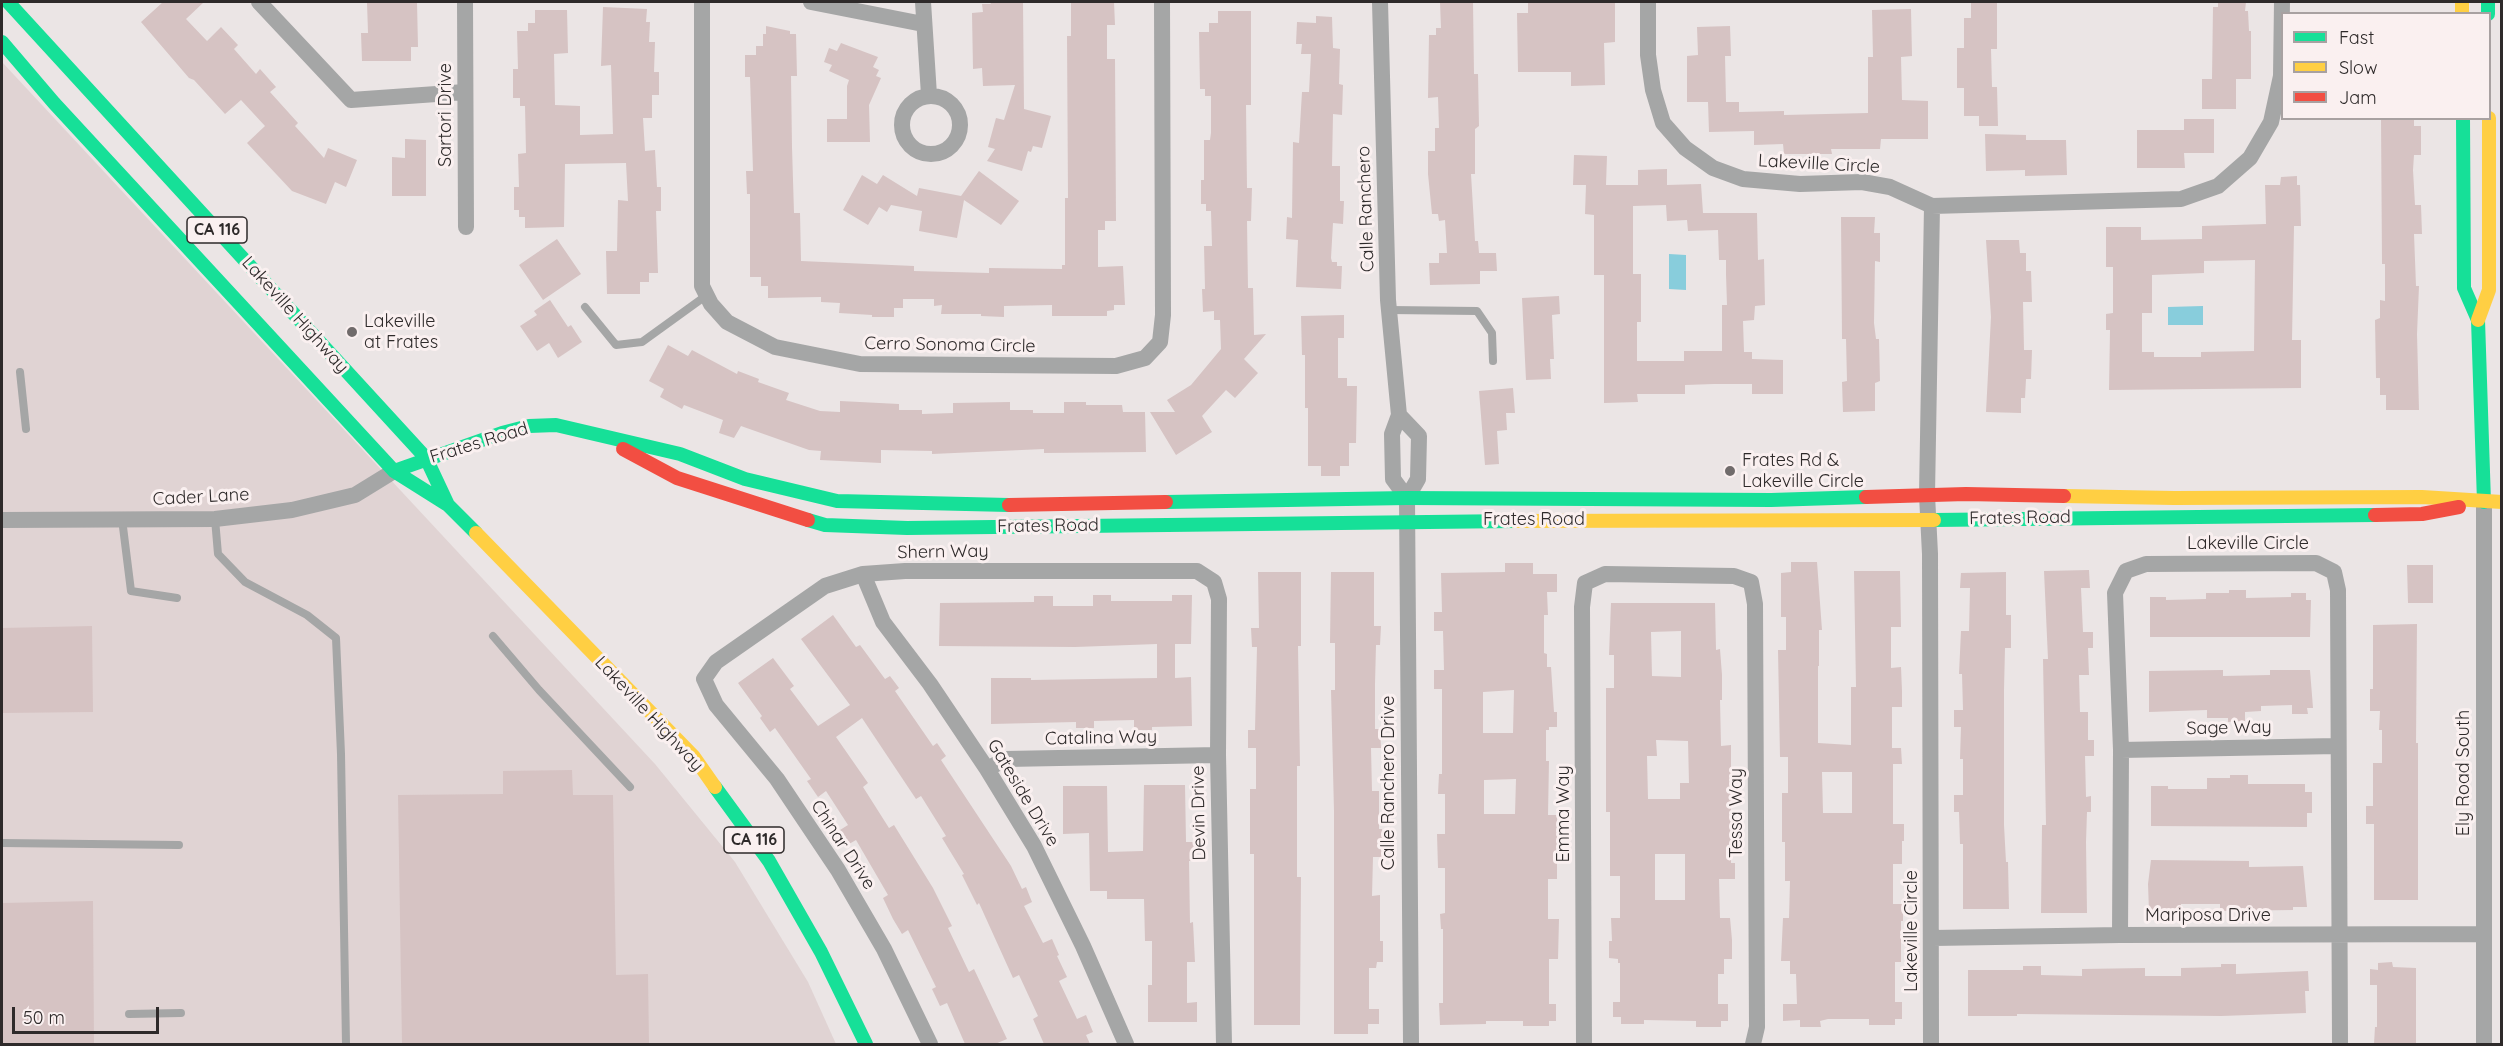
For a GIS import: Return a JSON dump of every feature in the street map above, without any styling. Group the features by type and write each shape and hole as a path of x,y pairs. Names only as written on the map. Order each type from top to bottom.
{"street":[{"name":"Lakeville Highway","path":"8,2 426,458 448,505"},
{"path":"259,2 351,100 465,92"},
{"name":"Sartori Drive","path":"465,2 466,227"},
{"name":"Cerro Sonoma Circle","path":"702,2 702,286 711,304 727,322 775,347 860,364 1116,366 1145,358 1160,342 1163,315 1162,2"},
{"path":"811,2 923,24"},
{"path":"923,2 929,96"},
{"name":"Calle Ranchero","path":"1380,2 1390,310 1399,415 1392,434 1393,479 1407,498"},
{"name":"Lakeville Circle","path":"1648,2 1648,56 1653,90 1663,123 1685,148 1713,168 1743,179 1800,184 1862,182 1890,187 1932,206 2181,199 2218,186 2250,158 2271,122 2281,76"},
{"name":"Lakeville Highway","path":"2,42 54,103 394,471 448,505 694,757 769,861 821,952 866,1044"},
{"path":"2463,120 2464,288 2478,320 2484,502"},
{"path":"2478,320 2489,290 2489,120"},
{"name":"Lakeville Circle","path":"1931,1044 1933,938 1930,554 1927,495 1932,206"},
{"name":"Calle Ranchero","path":"1399,415 1419,436 1418,479 1407,498 1407,521"},
{"name":"Frates Road","path":"394,471 426,458 529,426 556,425 680,454 745,479 837,501 998,505 1407,498 1771,500 1927,495 2163,498 2422,496 2502,502"},
{"name":"Frates Road","path":"601,437 676,478 771,510 825,525 907,528 1407,521 2422,514 2484,502"},
{"name":"Cader Lane","path":"2,520 215,519 292,510 355,495 394,471"},
{"name":"Ely Road South","path":"2484,502 2484,1044"},
{"name":"Calle Ranchero Drive","path":"1407,521 1411,1044"},
{"name":"Lakeville Circle","path":"2120,935 2121,750 2115,593 2126,572 2146,564 2316,563 2334,572 2338,590 2340,1044"},
{"name":"Shern Way","path":"704,679 716,662 825,586 863,574 905,571 1197,571 1214,582"},
{"name":"Gateside Drive","path":"863,574 883,622 930,684 987,769 1034,846 1083,946 1126,1044"},
{"name":"Tessa Way","path":"1586,583 1605,574 1734,576 1751,582 1755,604 1756,651 1757,1027 1753,1044"},
{"name":"Devin Drive","path":"1214,582 1219,599 1218,755 1224,1044"},
{"name":"Emma Way","path":"1584,1044 1582,607 1586,583"},
{"name":"Chinar Drive","path":"704,679 716,705 777,779 838,870 884,949 930,1044"},
{"name":"Sage Way","path":"2121,750 2337,746"},
{"name":"Catalina Way","path":"987,769 1006,759 1218,755"},
{"name":"Mariposa Drive","path":"1933,938 2483,934"}],"lane":[{"path":"585,307 616,345 642,342 707,295"},
{"path":"1390,310 1477,311 1492,333 1493,361"},
{"path":"20,372 26,429"},
{"path":"122,519 131,591 177,598"},
{"path":"215,519 218,554 245,582 308,615 336,638 341,754 346,1044"},
{"path":"493,636 630,787"},
{"path":"2,843 179,845"},
{"path":"129,1014 181,1013"}],"shaded area":[{"path":"2,62 655,764 735,862 808,982 836,1044 2,1044"}],"water":[{"path":"1669,254 1686,255 1686,290 1669,289"},
{"path":"2203,306 2203,325 2168,325 2168,307"}],"building":[{"path":"163,2 204,2 186,19 207,41 221,27 238,45 234,49 256,74 260,69 276,87 270,92 298,123 295,126 324,158 328,148 357,160 346,187 335,182 326,204 292,191 247,143 265,126 241,100 225,114 194,80 189,78 141,22"},
{"path":"367,2 417,2 418,47 411,47 411,61 362,61 361,33 368,33"},
{"path":"990,2 1023,2 1024,109 1051,116 1042,148 1033,146 1031,152 1028,151 1022,171 987,161 995,149 988,147 996,118 1004,120 1015,85 983,86 982,68 973,69 972,13 983,12 982,4 991,4"},
{"path":"1071,2 1114,2 1115,25 1107,25 1107,59 1115,59 1116,221 1105,221 1105,230 1098,230 1098,267 1123,266 1125,305 1114,305 1114,310 1107,311 1107,316 1052,316 1052,305 1004,306 1004,317 981,316 981,314 941,314 942,305 934,306 934,299 903,299 903,308 894,308 894,317 872,317 872,315 839,313 840,303 821,302 821,297 768,298 768,286 761,286 761,277 750,277 750,194 747,194 746,171 753,171 750,77 745,77 745,55 756,55 756,46 763,46 766,26 796,34 797,76 791,76 792,147 794,213 800,213 801,261 914,266 914,271 989,273 989,268 1062,269 1062,265 1065,265 1065,198 1068,198 1067,36 1071,36"},
{"path":"1440,2 1473,2 1474,74 1478,74 1479,126 1475,129 1475,174 1471,174 1475,241 1478,241 1479,253 1496,253 1497,271 1480,271 1480,284 1430,285 1429,263 1439,263 1439,253 1447,253 1445,220 1439,221 1438,214 1432,214 1428,174 1428,151 1435,151 1435,128 1439,128 1438,97 1428,98 1429,35 1436,35 1436,28 1441,28"},
{"path":"1528,2 1615,2 1615,42 1604,43 1605,85 1571,86 1571,72 1518,72 1517,13 1528,13"},
{"path":"1971,2 1997,2 1997,49 1991,49 1992,87 1997,87 1998,126 1979,126 1979,116 1964,116 1964,88 1957,88 1957,48 1964,48 1964,18 1971,18"},
{"path":"2218,2 2246,2 2245,11 2248,11 2249,31 2251,31 2251,79 2236,79 2236,109 2202,109 2202,79 2212,79 2213,7 2218,7"},
{"path":"603,7 647,9 646,22 650,22 649,42 655,42 654,72 659,72 659,95 652,95 652,118 643,118 645,151 655,150 657,187 661,187 661,211 656,211 658,273 649,273 649,282 640,282 640,294 607,294 606,251 617,251 618,200 628,201 626,163 565,164 564,227 525,228 525,217 519,217 519,210 514,210 514,187 519,187 518,154 526,153 525,106 520,106 520,98 513,98 513,69 518,69 517,31 528,31 528,23 535,23 535,10 567,10 568,53 554,54 555,105 580,106 580,135 613,134 611,65 601,66"},
{"path":"1911,9 1912,56 1901,57 1902,100 1928,101 1928,139 1881,139 1880,149 1831,149 1832,154 1784,154 1783,144 1754,145 1754,131 1709,132 1708,102 1687,102 1687,56 1698,55 1697,27 1730,26 1731,56 1725,56 1726,102 1739,102 1739,112 1784,111 1784,115 1868,113 1868,57 1873,57 1872,10"},
{"path":"1218,11 1251,11 1251,105 1246,105 1247,188 1252,188 1251,221 1247,221 1248,288 1253,288 1254,335 1266,334 1244,359 1258,373 1235,398 1226,390 1202,416 1212,432 1176,455 1150,412 1175,412 1167,400 1191,385 1221,349 1220,320 1214,320 1214,311 1203,312 1204,246 1212,246 1211,211 1206,211 1206,204 1201,204 1201,180 1204,180 1204,140 1210,140 1211,133 1211,96 1205,96 1205,89 1200,89 1199,32 1209,32 1209,23 1218,23"},
{"path":"1316,16 1332,17 1333,48 1340,49 1339,84 1343,85 1342,115 1333,114 1332,166 1340,166 1340,201 1344,201 1343,224 1333,223 1331,258 1332,262 1337,262 1337,266 1342,266 1341,289 1296,287 1298,240 1286,239 1287,217 1292,218 1293,142 1299,143 1302,92 1309,92 1311,54 1301,54 1302,44 1296,44 1297,22 1316,23"},
{"path":"841,43 878,57 873,67 879,70 876,76 881,78 869,105 870,142 827,142 827,119 847,119 849,80 829,71 832,65 824,62 829,48 837,51"},
{"path":"2184,119 2214,119 2214,153 2184,153 2185,168 2137,168 2137,130 2184,130"},
{"path":"2381,120 2414,120 2414,126 2421,126 2421,155 2414,155 2413,170 2415,205 2421,205 2422,234 2414,234 2416,286 2419,286 2417,334 2419,410 2386,410 2386,395 2380,395 2380,378 2376,378 2375,320 2380,318 2380,300 2385,301 2385,264 2382,264"},
{"path":"1985,134 2026,135 2026,140 2066,140 2067,175 2025,176 2025,170 1986,171"},
{"path":"405,139 426,140 426,196 392,196 392,157 405,158"},
{"path":"1574,155 1607,156 1606,185 1638,185 1638,170 1667,169 1667,185 1701,184 1703,213 1757,213 1758,260 1764,259 1765,305 1755,306 1754,320 1743,321 1744,352 1752,352 1752,359 1783,360 1783,394 1752,394 1752,384 1685,385 1685,394 1637,394 1638,402 1604,403 1604,275 1594,275 1594,215 1585,214 1586,185 1573,185","holes":["1666,205 1667,221 1687,220 1688,231 1718,230 1719,260 1726,260 1727,305 1722,305 1722,351 1684,351 1684,361 1637,361 1637,322 1641,322 1641,274 1633,274 1633,206"]},
{"path":"979,171 1019,201 1001,225 964,200 957,238 919,231 922,211 891,205 887,212 879,207 868,225 843,210 862,175 877,184 883,175 917,196 919,188 961,196"},
{"path":"2297,176 2297,185 2300,185 2301,226 2294,226 2292,340 2301,340 2301,388 2109,390 2110,330 2106,330 2106,314 2113,313 2113,267 2106,267 2106,227 2141,227 2141,240 2202,239 2202,226 2266,224 2265,185 2280,185 2281,177","holes":["2255,260 2254,351 2201,352 2201,357 2154,357 2154,352 2142,352 2142,313 2152,313 2152,275 2204,273 2204,261"]},
{"path":"1841,217 1875,217 1874,233 1880,233 1880,262 1875,261 1874,323 1876,339 1879,339 1880,381 1875,383 1875,411 1843,412 1842,382 1847,381 1846,339 1842,339"},
{"path":"557,239 581,274 543,300 519,265"},
{"path":"1986,240 2019,240 2020,253 2026,253 2026,271 2031,271 2032,302 2023,302 2024,350 2032,350 2031,379 2026,379 2025,398 2021,398 2021,413 1986,412 1991,317"},
{"path":"1559,296 1560,314 1552,315 1554,359 1550,359 1551,379 1526,380 1522,298"},
{"path":"550,300 568,327 571,325 582,342 558,358 549,343 537,351 520,326 537,315 534,311"},
{"path":"1344,315 1344,338 1338,338 1338,378 1347,378 1347,386 1357,386 1356,443 1349,443 1349,466 1340,466 1340,476 1321,476 1321,466 1308,466 1308,408 1305,408 1305,355 1302,355 1301,316"},
{"path":"668,345 688,356 692,350 737,374 738,371 759,379 758,382 789,393 786,400 820,411 840,412 840,401 899,404 899,410 922,410 922,414 953,413 953,403 1010,402 1010,410 1033,410 1033,413 1064,413 1064,402 1086,402 1086,405 1122,405 1123,412 1145,412 1146,452 1044,453 1044,449 932,454 932,451 881,450 881,463 820,460 821,451 809,450 741,426 734,438 719,433 723,420 684,405 682,409 660,397 664,389 649,381"},
{"path":"1513,388 1515,413 1506,413 1507,430 1497,431 1499,464 1485,465 1479,391"},
{"path":"1791,562 1817,562 1822,630 1819,630 1818,743 1851,745 1851,687 1856,687 1854,571 1900,571 1901,627 1891,627 1891,668 1901,667 1902,691 1902,707 1892,707 1892,748 1901,748 1902,764 1893,764 1893,824 1904,824 1902,864 1893,864 1893,904 1903,904 1901,962 1895,962 1895,1002 1902,1002 1902,1019 1895,1019 1895,1025 1869,1025 1869,1019 1828,1019 1820,1021 1821,1027 1800,1027 1800,1020 1783,1021 1783,1004 1797,1004 1796,974 1790,974 1790,961 1781,961 1783,918 1789,918 1790,881 1785,881 1785,842 1782,842 1782,793 1788,793 1788,757 1780,757 1778,650 1786,650 1786,617 1781,617 1781,573 1791,572","holes":["1822,772 1852,772 1852,813 1823,813"]},
{"path":"1505,563 1533,563 1533,574 1557,574 1557,592 1547,592 1548,615 1544,615 1544,653 1547,654 1547,667 1551,667 1554,712 1557,712 1557,727 1549,727 1549,730 1546,730 1546,761 1549,761 1548,815 1557,815 1557,879 1548,879 1548,919 1559,919 1558,959 1549,959 1549,1004 1556,1004 1556,1021 1549,1021 1549,1026 1523,1026 1523,1021 1440,1025 1439,1003 1443,1003 1443,929 1441,929 1440,914 1445,913 1445,868 1438,868 1437,834 1445,834 1445,794 1438,794 1439,774 1442,774 1442,689 1434,689 1434,670 1444,670 1443,631 1434,631 1434,612 1442,612 1441,573 1505,572","holes":["1514,690 1513,733 1483,733 1483,692","1516,779 1515,814 1484,814 1484,780"]},
{"path":"2407,565 2433,565 2433,603 2408,603"},
{"path":"2089,570 2090,588 2081,588 2083,632 2093,632 2093,648 2088,648 2089,675 2079,675 2080,712 2088,712 2088,740 2094,740 2094,756 2085,756 2086,797 2091,796 2091,812 2087,812 2087,913 2041,913 2042,825 2046,825 2043,659 2048,659 2044,571"},
{"path":"1258,572 1301,572 1301,646 1298,646 1300,766 1297,766 1297,877 1301,877 1300,1025 1254,1025 1254,854 1250,854 1250,789 1256,789 1256,748 1248,748 1248,730 1255,730 1257,647 1252,647 1251,628 1259,628"},
{"path":"1331,572 1374,572 1374,626 1381,626 1380,645 1376,645 1375,729 1380,729 1381,748 1371,748 1372,791 1379,791 1379,829 1382,829 1382,857 1373,857 1372,896 1380,895 1380,941 1383,941 1383,962 1377,962 1376,968 1369,968 1369,1009 1379,1009 1379,1024 1368,1024 1368,1034 1334,1034 1334,811 1331,690 1335,690 1335,643 1330,643"},
{"path":"2006,572 2006,615 2011,615 2011,648 2005,648 2004,690 2004,825 2009,909 1963,909 1963,844 1960,844 1959,812 1954,812 1954,795 1963,795 1963,759 1960,759 1961,727 1954,727 1954,710 1963,710 1962,674 1959,674 1961,631 1969,631 1970,588 1960,588 1961,573"},
{"path":"2229,590 2246,590 2246,598 2291,597 2291,593 2306,593 2306,600 2311,600 2310,637 2150,637 2150,597 2166,597 2166,600 2206,599 2206,593 2229,593"},
{"path":"1093,595 1111,595 1111,601 1172,601 1172,595 1192,595 1191,644 1175,644 1175,678 1191,677 1192,726 1134,730 1134,720 1094,721 1094,728 1076,728 1076,722 991,724 991,678 1031,678 1031,680 1157,678 1157,644 1075,647 939,646 940,603 1034,602 1034,596 1053,596 1053,606 1093,606"},
{"path":"1611,603 1715,603 1716,650 1720,649 1722,675 1721,746 1731,745 1731,863 1735,863 1735,879 1719,879 1720,918 1730,918 1732,940 1732,959 1724,959 1724,974 1718,974 1718,1004 1728,1004 1728,1021 1721,1021 1721,1027 1696,1027 1696,1021 1644,1020 1644,1024 1621,1024 1621,1017 1613,1017 1613,1002 1620,1002 1620,963 1618,959 1609,958 1609,941 1612,941 1611,918 1620,918 1620,876 1610,876 1610,812 1606,812 1606,688 1614,688 1614,655 1609,655","holes":["1681,631 1681,677 1652,676 1651,632","1656,740 1688,741 1689,783 1680,783 1680,799 1648,799 1647,756 1657,756","1655,854 1685,854 1685,900 1655,900"]},
{"path":"833,615 856,647 860,645 885,679 890,676 899,688 895,691 933,746 937,743 946,756 941,760 1011,866 1022,889 1026,887 1032,902 1024,906 1043,943 1052,939 1067,977 1059,981 1077,1019 1086,1015 1093,1032 1086,1035 1090,1044 1044,1044 1033,1019 1038,1016 1019,975 1013,978 979,903 977,905 962,875 964,874 942,838 946,836 921,796 916,799 862,718 836,737 868,783 863,787 889,828 894,825 933,888 952,926 948,928 969,972 974,969 1007,1039 995,1044 965,1044 947,1003 940,1006 932,989 936,987 908,930 902,934 893,919 883,898 888,895 856,840 849,844 840,830 848,825 826,791 818,797 807,781 811,779 775,728 770,732 760,718 762,716 738,683 773,658 794,686 790,689 818,726 850,705 801,639"},
{"path":"2417,624 2418,900 2374,900 2374,824 2366,824 2366,806 2373,806 2373,763 2382,763 2382,730 2379,730 2380,711 2370,711 2370,689 2373,689 2373,625"},
{"path":"92,626 93,712 2,713 2,628"},
{"path":"2223,670 2223,676 2270,675 2270,670 2310,670 2313,708 2307,708 2308,714 2292,714 2292,705 2261,706 2261,711 2245,712 2245,721 2228,722 2228,718 2207,718 2207,710 2149,712 2149,671"},
{"path":"572,770 573,795 613,795 616,975 648,974 649,1044 402,1044 398,795 503,794 503,771"},
{"path":"2230,775 2248,775 2248,784 2305,784 2305,792 2312,792 2312,813 2307,813 2307,827 2151,826 2151,786 2168,786 2168,789 2207,789 2207,778 2230,778"},
{"path":"1144,785 1185,785 1186,842 1195,842 1195,861 1189,861 1190,923 1193,922 1195,962 1187,962 1187,1003 1197,1002 1197,1022 1148,1022 1148,985 1152,985 1152,941 1145,941 1144,899 1107,899 1107,891 1090,891 1089,833 1063,834 1063,786 1107,786 1108,852 1143,851"},
{"path":"2151,860 2249,861 2249,867 2303,866 2307,907 2293,907 2293,910 2220,911 2220,904 2181,904 2181,913 2149,911 2148,884"},
{"path":"93,901 94,1044 2,1044 2,903"},
{"path":"2392,962 2393,967 2416,968 2416,1044 2374,1044 2375,1027 2377,1027 2377,985 2370,985 2370,969 2378,970 2378,963"},
{"path":"2221,964 2236,964 2236,974 2308,971 2309,991 2305,991 2306,1013 2221,1016 2017,1014 2017,1016 1968,1016 1968,970 2023,970 2023,966 2041,966 2041,975 2082,976 2082,969 2145,968 2145,976 2181,976 2181,968 2221,967"}],"traffic: fast":[{"path":"8,2 426,458 448,505"},
{"path":"2488,2 2488,12"},
{"path":"2,42 54,103 394,471 448,505 476,533"},
{"path":"2463,120 2464,288 2478,320 2484,502"},
{"path":"394,471 502,433 529,426 556,425 680,454 745,479 837,501 1009,505"},
{"path":"1166,502 1407,498 1771,500 1866,497"},
{"path":"1934,520 2375,515"},
{"path":"808,520 825,525 907,528 1515,521"},
{"path":"715,787 769,861 821,952 866,1044"}],"traffic: slow":[{"path":"2462,2 2462,12"},
{"path":"2478,320 2489,290 2489,120"},
{"path":"2064,496 2422,497 2502,502"},
{"path":"1515,521 1934,520"},
{"path":"476,533 694,757 715,787"}],"traffic: jam":[{"path":"623,449 677,478 808,520"},
{"path":"1866,497 1966,494 2064,496"},
{"path":"1009,505 1166,502"},
{"path":"2375,515 2422,514 2459,507"}],"place":[{"name":"Lakeville at Frates","path":"352,332"},
{"name":"Frates Rd & Lakeville Circle","path":"1730,471"}]}
